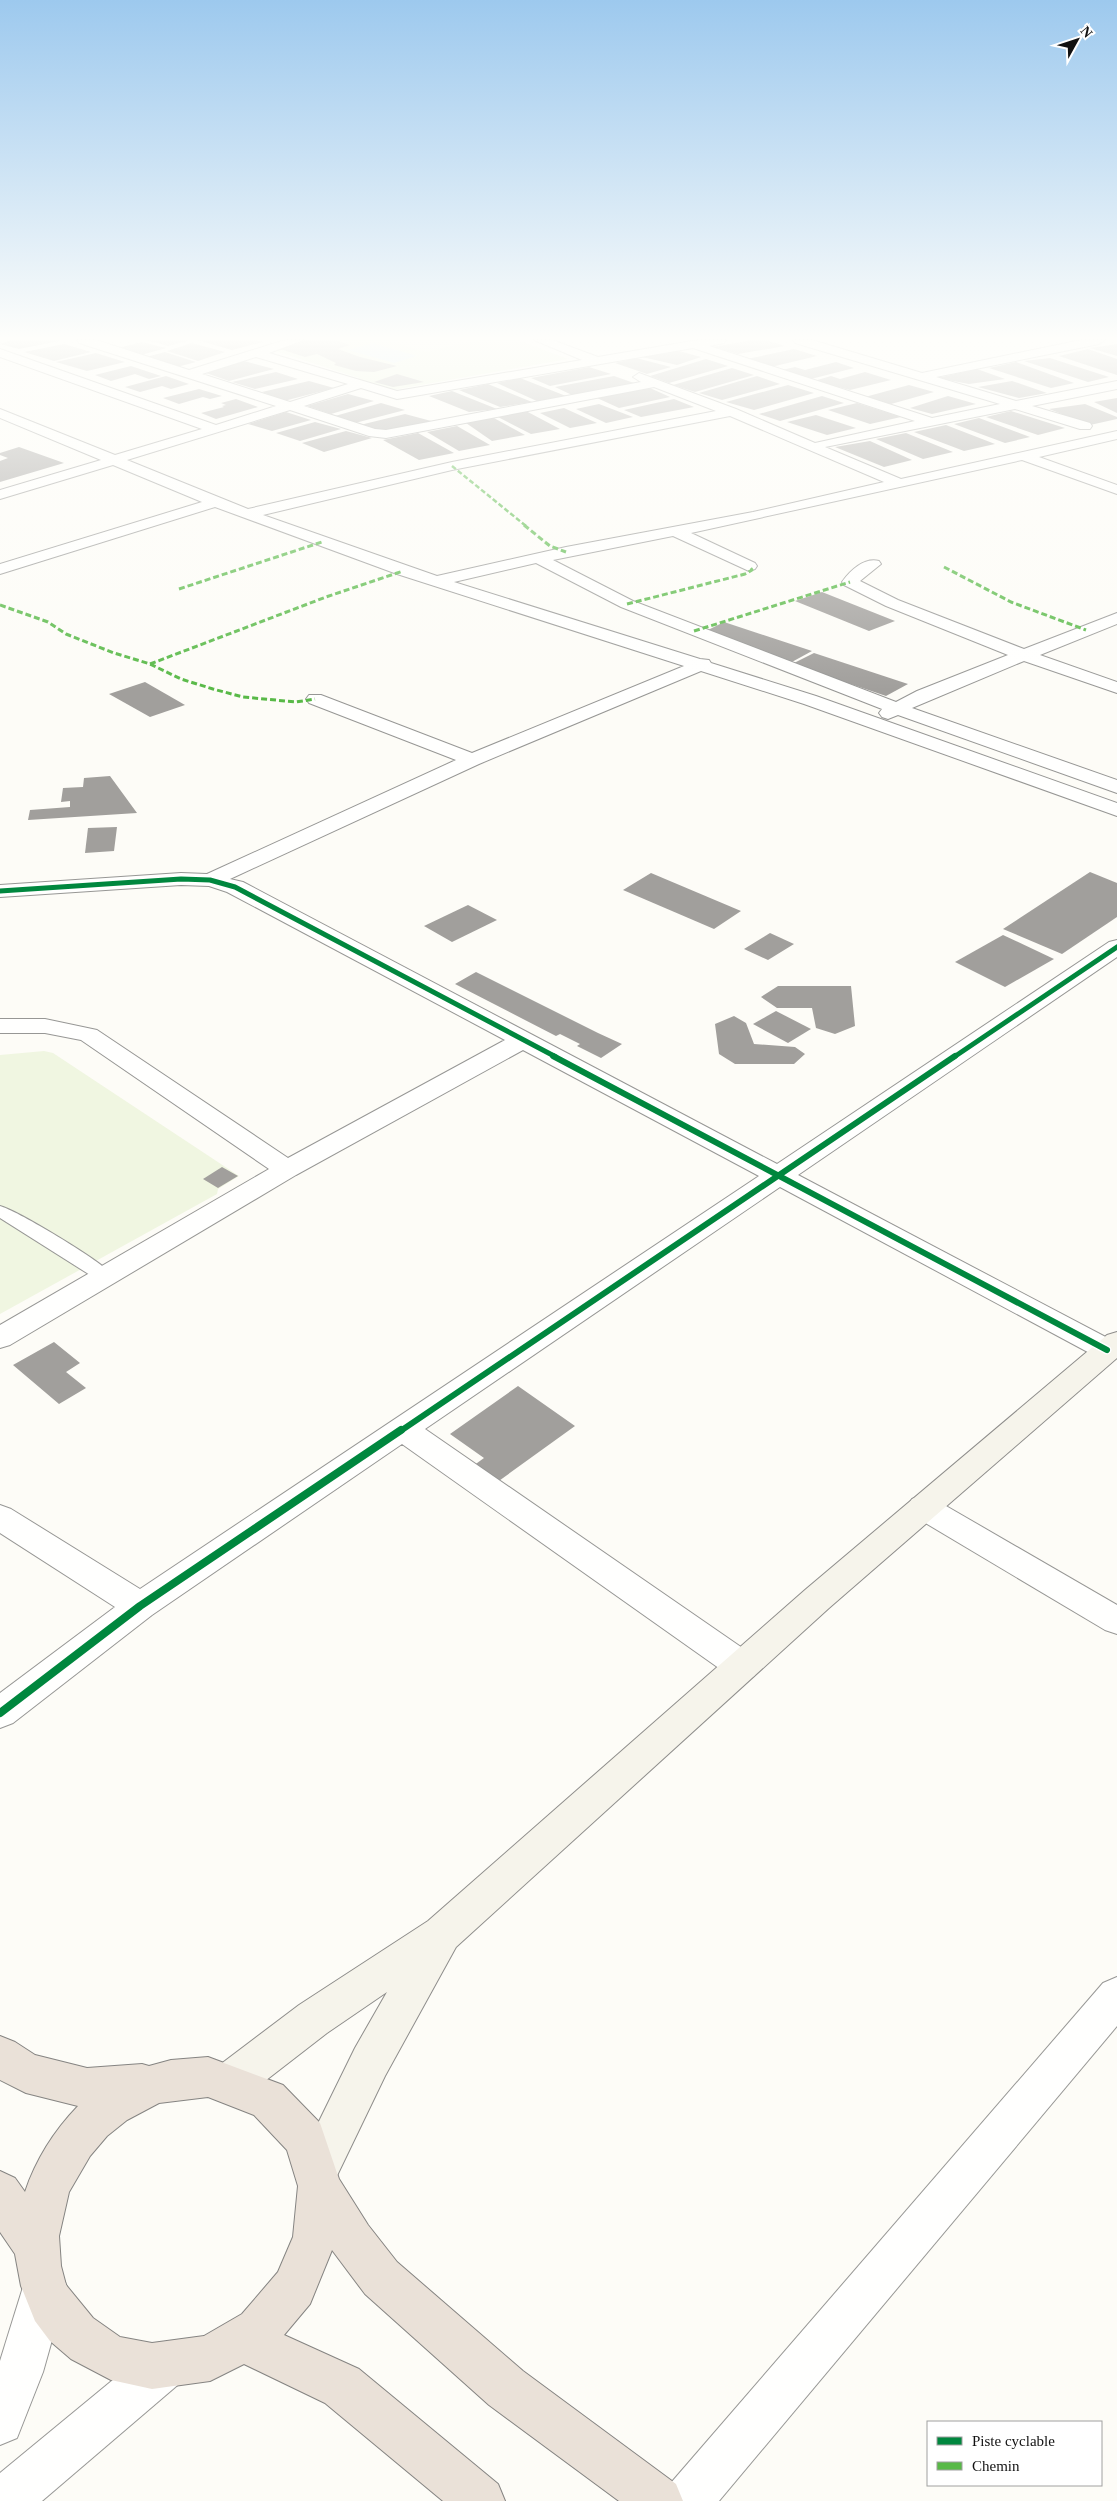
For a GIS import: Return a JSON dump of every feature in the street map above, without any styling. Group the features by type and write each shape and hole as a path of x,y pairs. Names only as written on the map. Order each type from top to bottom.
{"highway":[{"path":"0,2056 26,2073 87,2088 208,2078 232,2081 252,2089 288,2114 301,2130 311,2150 319,2180 352,2240 381,2278 506,2388 659,2501"},
{"path":"40,2267 38,2221 45,2193 71,2144 89,2124 111,2106 134,2093 158,2083"},
{"path":"0,2193 40,2267 54,2310 70,2330 89,2347 112,2359 137,2365 164,2367 197,2362 212,2357 243,2340 268,2321 288,2298 304,2272 315,2244 318,2226 319,2180"},
{"path":"243,2340 342,2386 481,2501"}],"street":[{"path":"110,457 246,514 395,568 703,664 1117,810"},
{"path":"0,495 124,457"},
{"path":"246,514 500,457"},
{"path":"833,457 873,474 901,475"},
{"path":"931,462 957,457"},
{"path":"438,581 538,558 676,531 901,475 1011,457"},
{"path":"1026,457 1117,490"},
{"path":"0,570 216,502"},
{"path":"676,531 749,566"},
{"path":"538,558 627,604 896,708 1117,787"},
{"path":"873,564 859,572 850,582 892,603 1025,656 1117,688"},
{"path":"871,722 923,695 1117,618"},
{"path":"210,880 472,760 703,664"},
{"path":"315,699 472,760"},
{"path":"0,891 181,879 210,880 235,887 780,1174 1112,1346 923,1507 442,1934 313,2019 232,2081"},
{"path":"0,1713 140,1606 401,1428 1117,947"},
{"path":"0,1026 22,1024 58,1026 89,1035 287,1169"},
{"path":"0,1338 287,1169 524,1040"},
{"path":"401,1428 742,1666"},
{"path":"923,1507 1117,1621"},
{"path":"0,1517 140,1606"},
{"path":"319,2180 370,2062 442,1934"},
{"path":"687,2501 1117,1996"},
{"path":"0,2421 20,2372 40,2267"},
{"path":"4,2501 164,2367"}],"lane":[{"path":"0,1210 104,1276"}],"green space":[{"path":"44,1051 53,1053 239,1176 218,1189 217,1194 0,1314 0,1055"}],"building":[{"path":"5,457 46,457 64,463 0,482 0,461 8,458"},
{"path":"413,457 435,457 419,460"},
{"path":"859,457 905,457 912,460 884,467"},
{"path":"918,457 933,457 923,459"},
{"path":"822,592 895,621 869,631 795,601"},
{"path":"724,622 812,651 790,663 702,633"},
{"path":"814,653 908,684 886,696 792,664"},
{"path":"145,682 185,705 150,717 109,694"},
{"path":"110,776 137,813 28,820 30,810 70,807 70,801 61,802 63,788 83,787 84,778"},
{"path":"117,827 114,851 85,853 88,828"},
{"path":"1090,872 1117,883 1117,917 1062,954 1003,929"},
{"path":"651,873 741,911 714,929 623,890"},
{"path":"468,905 497,920 452,942 424,926"},
{"path":"770,933 794,944 768,960 744,949"},
{"path":"1003,935 1054,959 1005,987 955,962"},
{"path":"476,972 622,1044 601,1058 577,1046 580,1044 560,1034 556,1036 455,984"},
{"path":"778,986 851,986 855,1026 835,1034 816,1028 812,1008 777,1008 761,997"},
{"path":"776,1011 811,1029 788,1043 753,1024"},
{"path":"734,1016 746,1023 754,1044 795,1047 805,1054 794,1064 735,1064 719,1054 715,1024"},
{"path":"222,1167 238,1176 218,1188 203,1179"},
{"path":"54,1342 80,1363 66,1372 86,1388 59,1404 13,1365"},
{"path":"518,1386 575,1426 496,1483 473,1466 484,1458 450,1434"}],"marked path":[{"path":"452,466 550,546 566,552"},
{"path":"179,589 322,542"},
{"path":"627,604 745,574 752,570 749,566"},
{"path":"944,567 1011,602 1086,630"},
{"path":"150,664 326,597 403,571"},
{"path":"694,631 800,596 850,582"},
{"path":"0,605 48,622 66,634 114,653 150,664 181,679 213,689 243,697 296,702 315,699"}],"cycle path":[{"path":"0,891 181,879 210,880 235,887 1107,1350"},
{"path":"0,1713 140,1606 1117,947"}]}
